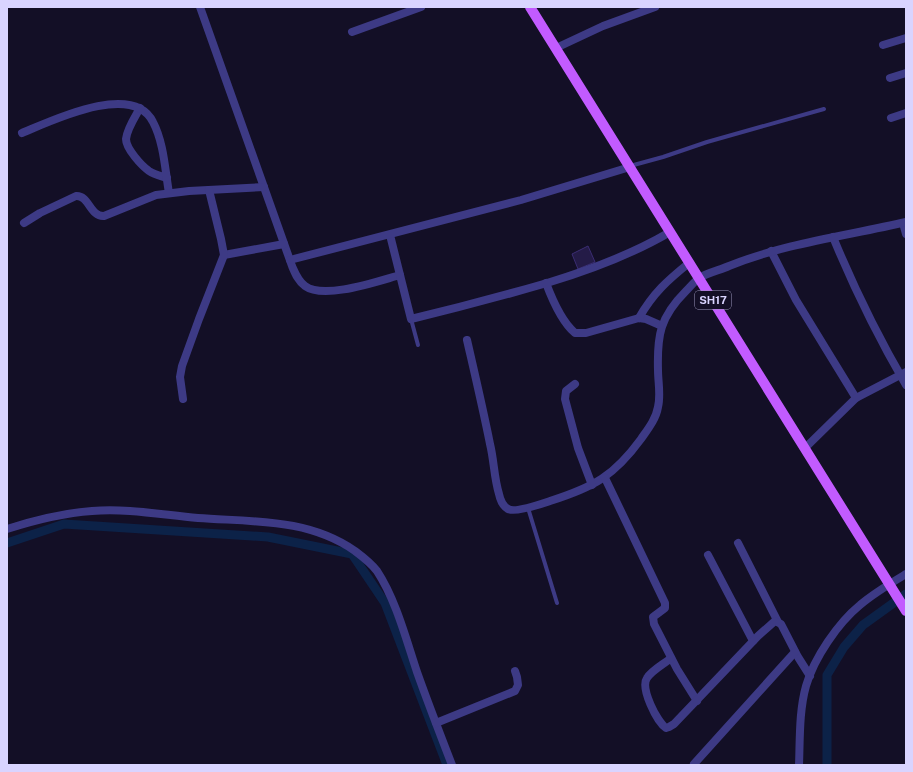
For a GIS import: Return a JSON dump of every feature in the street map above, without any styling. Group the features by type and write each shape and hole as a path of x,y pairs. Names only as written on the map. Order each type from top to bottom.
{"main road":[{"name":"SH17","path":"530,7 904,607"}],"street":[{"path":"200,7 295,274 303,284 314,291 322,292 337,291 400,275"},
{"path":"352,32 422,7"},
{"path":"556,48 603,26 655,7"},
{"path":"883,46 906,38"},
{"path":"890,78 906,73"},
{"path":"22,134 64,116 92,107 122,105 140,108 145,111 153,121 160,143 169,193"},
{"path":"140,108 126,139 128,145 143,166 156,175 167,178"},
{"path":"890,118 906,113"},
{"path":"290,260 521,200 630,167"},
{"path":"24,223 76,196 82,197 96,214 100,216 109,214 156,195 264,187"},
{"path":"183,399 180,377 182,366 201,312 224,255 209,190"},
{"path":"467,340 491,446 499,495 505,508 510,511 517,510 550,501 592,485 616,469 631,452 655,417 658,407 658,349 662,326 670,309 699,278 743,260 771,251 832,237 904,223 906,234"},
{"path":"390,235 411,319 482,302 598,267 648,246 670,232"},
{"path":"832,237 855,289 903,373 906,385"},
{"path":"224,255 284,244"},
{"path":"771,251 799,306 856,398"},
{"path":"639,318 654,294 667,281 690,263"},
{"path":"546,283 551,296 566,322 575,333 586,333 639,318 646,319 662,326"},
{"path":"805,448 856,398 903,373"},
{"path":"576,384 566,391 565,399 578,448 592,485"},
{"path":"604,478 665,603 665,608 655,615 653,619 671,658 697,701"},
{"path":"7,529 53,516 104,510 274,522 303,528 329,536 348,546 370,563 382,581 399,618 425,696 452,765"},
{"path":"738,543 778,622 783,627 795,652 810,676"},
{"path":"708,555 753,640"},
{"path":"799,765 801,711 806,686 819,658 845,620 861,604 906,574"},
{"path":"671,658 651,673 646,678 644,683 649,700 660,723 666,728 672,726 697,701 753,640 772,623 778,622"},
{"path":"694,764 795,652"},
{"path":"436,723 515,691 518,685 515,672"}],"lane":[{"path":"630,167 663,158 707,142 824,109"},
{"path":"411,319 418,345"},
{"path":"528,507 557,603"}],"building":[{"path":"588,246 595,262 578,269 572,254"}],"waterway":[{"path":"7,543 64,524 268,537 352,554 385,603 447,765"},
{"path":"827,765 827,675 844,647 863,625 906,594"}]}
